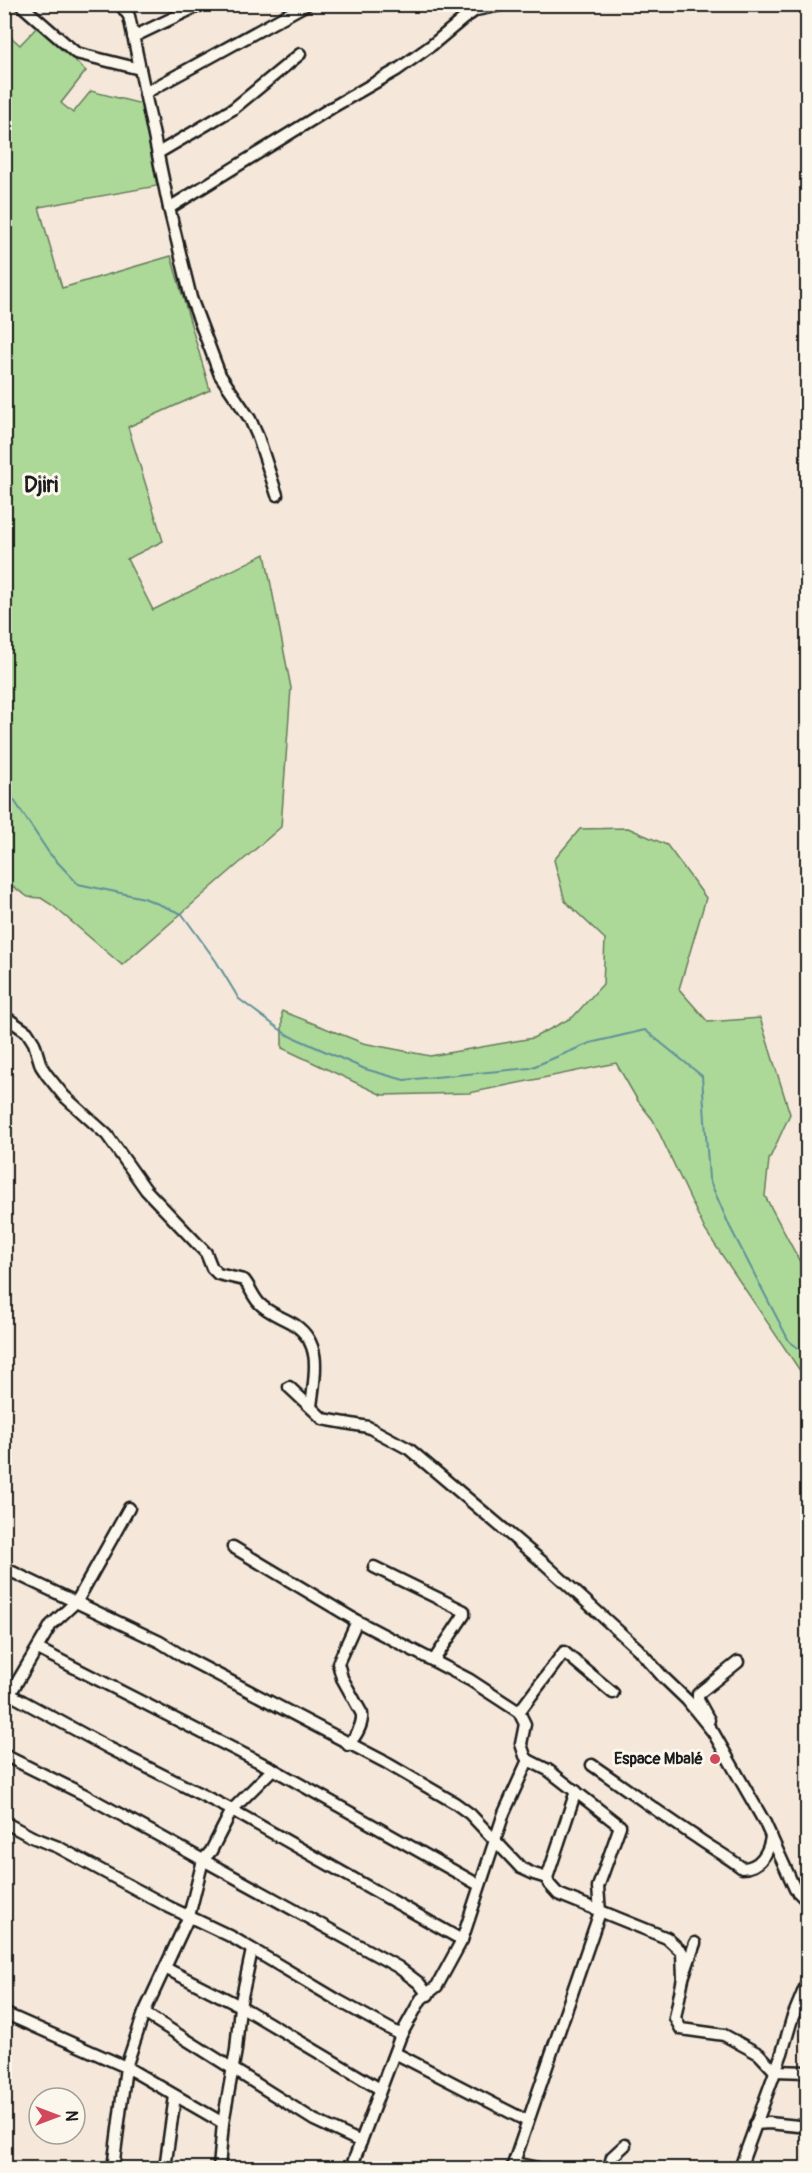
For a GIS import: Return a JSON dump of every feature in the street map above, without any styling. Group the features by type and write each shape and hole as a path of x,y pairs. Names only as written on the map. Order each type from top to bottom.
{"street":[{"path":"20,4 76,53 140,69"},
{"path":"120,4 129,16 169,208 191,298 215,366 250,419 262,446 277,495"},
{"path":"133,38 202,4"},
{"path":"145,93 307,4"},
{"path":"169,208 397,70 476,10 506,4"},
{"path":"158,153 233,110 300,54"},
{"path":"4,1016 30,1037 41,1066 47,1075 64,1096 107,1135 146,1190 206,1253 212,1268 218,1274 244,1280 258,1303 278,1317 295,1325 311,1342 316,1361 311,1407"},
{"path":"289,1387 323,1419 358,1424 375,1430 410,1449 424,1460 500,1528 546,1565 638,1649 687,1700 713,1732"},
{"path":"4,1704 7,1693 38,1649 51,1625 77,1601 129,1508"},
{"path":"233,1547 357,1621 470,1680 519,1712 525,1724 521,1744 528,1760 548,1770 620,1826 598,1887 600,1912 513,2166 538,2169"},
{"path":"374,1567 464,1611 464,1615 434,1660"},
{"path":"4,1568 159,1642 184,1658 348,1745 383,1761 471,1814 525,1870 547,1878"},
{"path":"348,1745 357,1734 362,1714 342,1678 338,1663 357,1621"},
{"path":"38,1649 273,1769 479,1885"},
{"path":"519,1712 564,1652 613,1694"},
{"path":"738,1662 697,1696 713,1732 757,1808 795,1889 807,1902"},
{"path":"7,1693 232,1810 462,1940"},
{"path":"4,1755 83,1794 398,1967 419,1983 428,1995"},
{"path":"364,2169 352,2167 401,2035 421,1999 437,1986 462,1940 495,1839 528,1760"},
{"path":"592,1765 742,1868 750,1867 762,1860 769,1849 771,1836"},
{"path":"113,2169 126,2067 144,2013 189,1916 203,1860 211,1851 232,1810 273,1769"},
{"path":"576,1791 547,1878 549,1884 558,1894 673,1942 682,1952 683,1978"},
{"path":"4,1822 230,1935 339,2001 401,2035"},
{"path":"695,1943 683,1978 675,2018 681,2029 724,2035 759,2054 775,2071 807,2072"},
{"path":"219,2169 223,2123 231,2067 236,2050 240,2006 252,1950"},
{"path":"165,1968 240,2006 380,2089"},
{"path":"740,2169 807,1980"},
{"path":"4,2013 126,2067 223,2123"},
{"path":"144,2013 314,2120 361,2142"},
{"path":"395,2053 527,2121"},
{"path":"165,2169 175,2096"},
{"path":"755,2124 769,2123 807,2127"},
{"path":"609,2169 612,2157 625,2145"}],"green space":[{"path":"39,25 86,71 61,103 73,113 91,91 142,104 157,186 39,207 62,288 171,256 210,390 128,427 163,541 127,559 153,610 265,554 291,688 281,827 122,965 52,905 41,898 28,897 5,881 4,31 20,45"},
{"path":"628,828 667,845 706,898 679,989 708,1022 760,1018 790,1114 769,1160 765,1196 807,1275 807,1381 705,1230 653,1120 638,1101 616,1063 469,1093 382,1095 282,1048 282,1011 363,1043 430,1056 533,1038 573,1017 603,984 605,939 565,901 554,860 580,829"}],"waterway":[{"path":"4,727 9,734 4,756"},
{"path":"4,785 49,853 78,884 144,898 182,914 216,961 239,999 286,1034 365,1069 404,1080 530,1068 590,1043 645,1030 702,1076 709,1179 730,1227 789,1341 808,1356"}],"place":[{"name":"Espace Mbalé","path":"715,1759"}],"district":[{"name":"Djiri","path":"41,485"}]}
